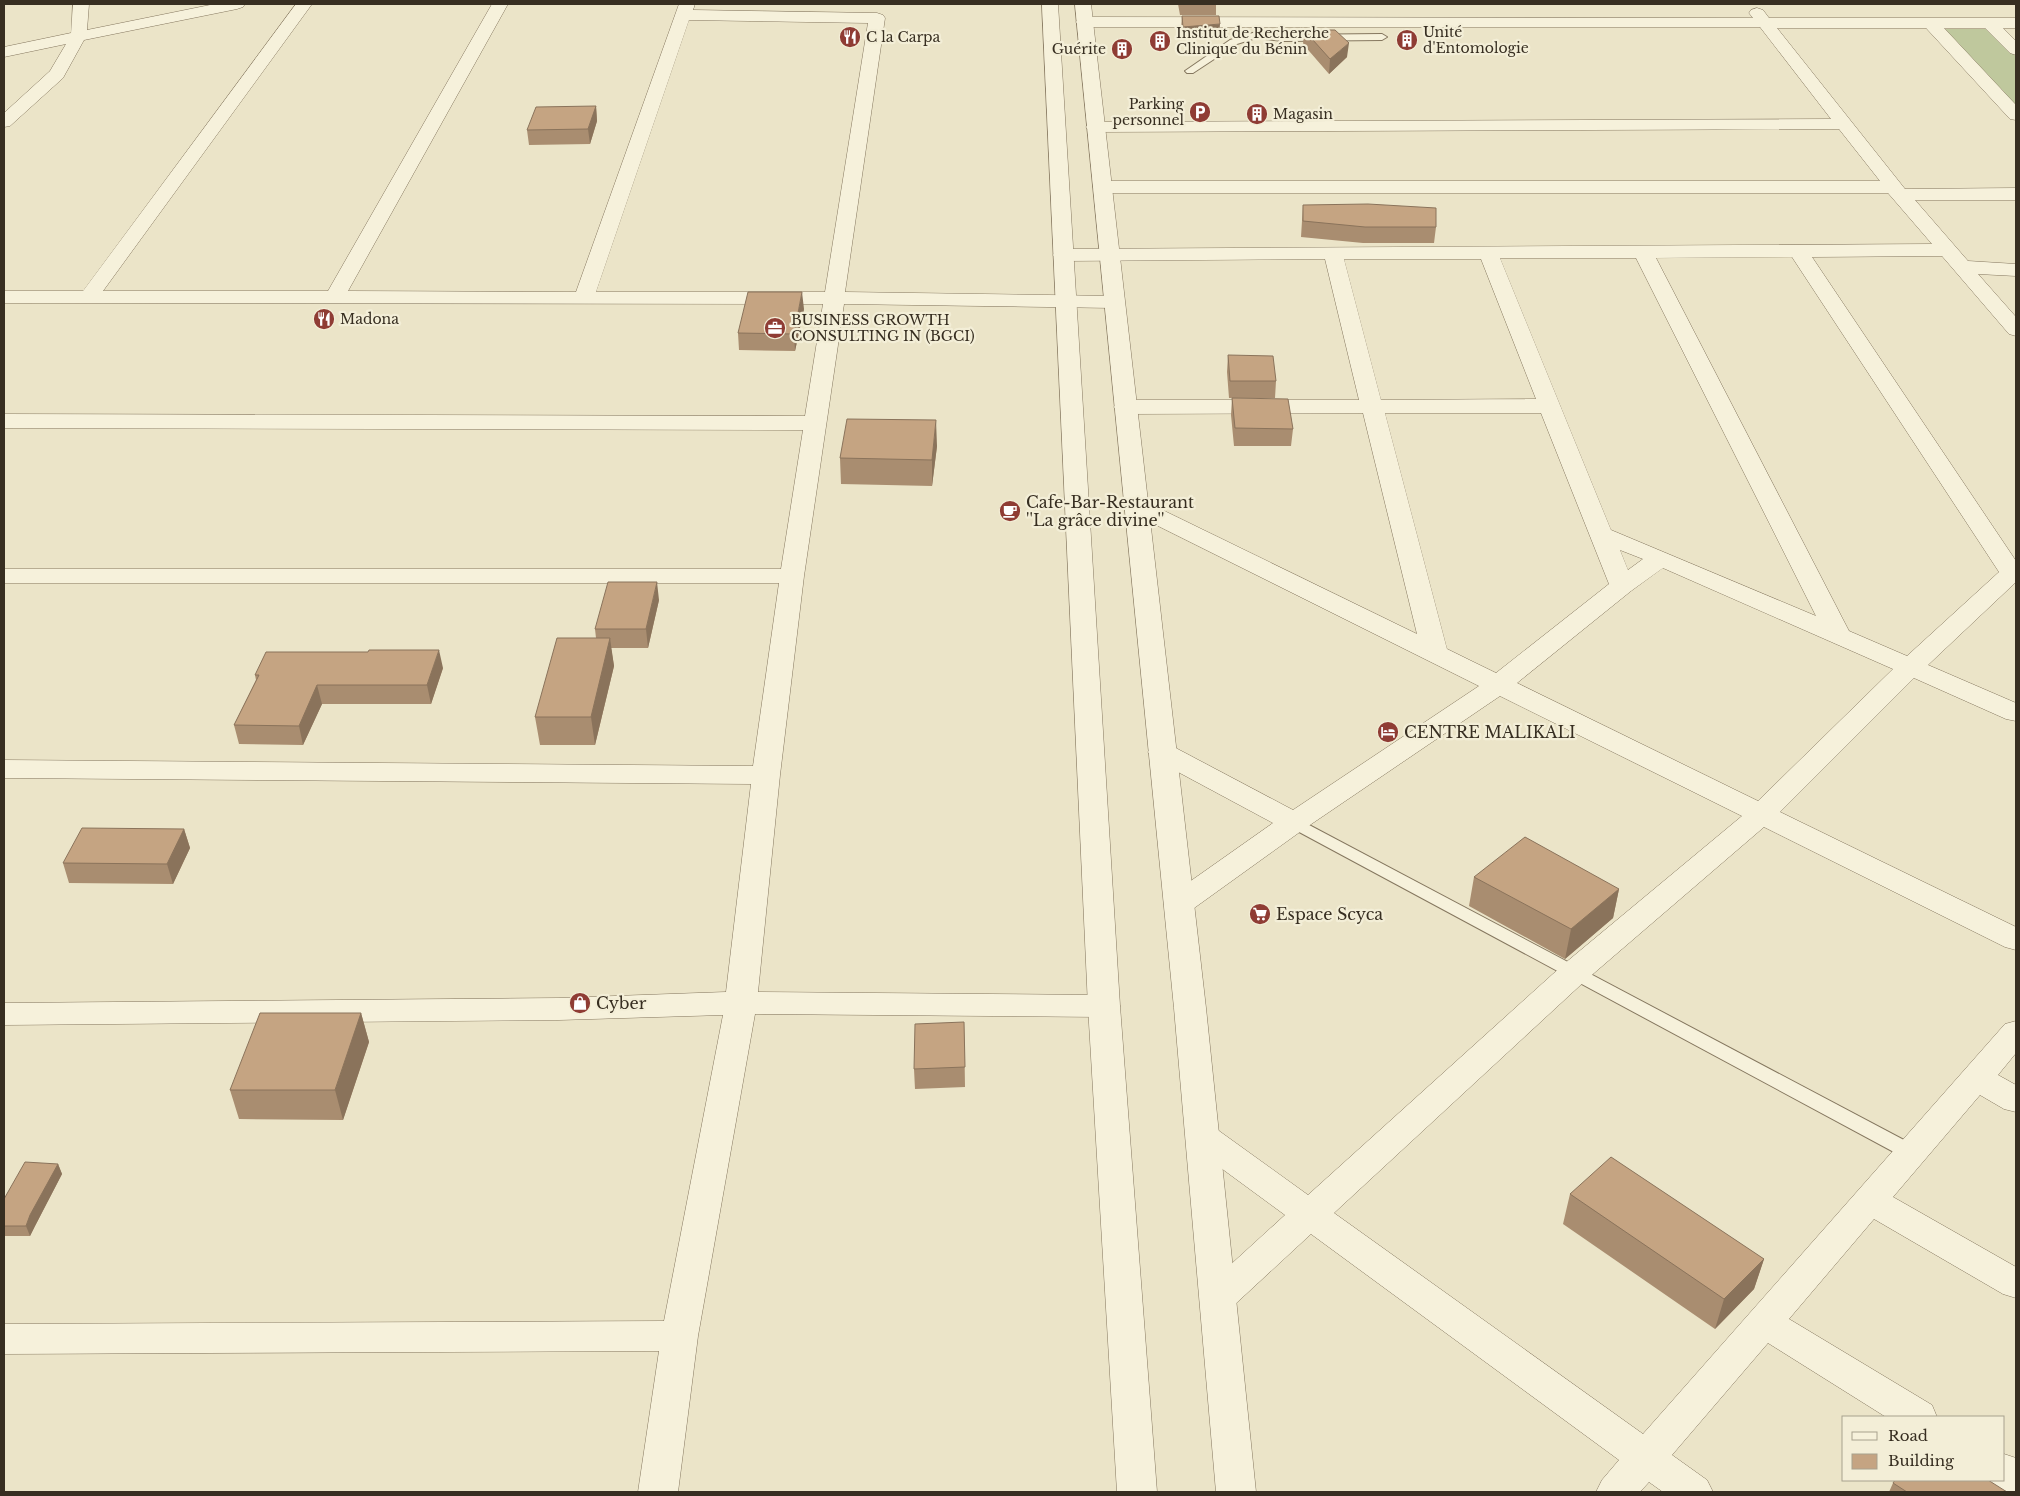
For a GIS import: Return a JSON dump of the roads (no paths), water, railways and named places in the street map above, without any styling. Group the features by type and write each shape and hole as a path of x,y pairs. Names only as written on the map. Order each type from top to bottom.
{"street":[{"path":"4,122 57,74 79,35 80,4"},
{"path":"4,52 79,35 237,4"},
{"path":"88,298 304,4"},
{"path":"335,296 500,4"},
{"path":"1050,4 1104,1006 1137,1492"},
{"path":"1750,4 1897,191 2016,330"},
{"path":"584,298 685,9 877,18 792,576 766,776 741,1003 680,1336 658,1492"},
{"path":"1953,10 1965,22"},
{"path":"1236,1492 1179,904 1083,13 1764,22 2016,23"},
{"path":"1930,22 2016,115"},
{"path":"1989,22 2016,50"},
{"path":"1095,127 1844,124"},
{"path":"1102,187 1897,191 2016,194"},
{"path":"1064,255 1946,250"},
{"path":"1218,1298 1575,972 1761,814 1910,667 2014,571 1798,251"},
{"path":"1488,252 1622,586"},
{"path":"1643,252 1839,636"},
{"path":"1333,253 1435,654"},
{"path":"1962,267 2016,270"},
{"path":"4,297 835,298 1114,302"},
{"path":"1125,407 1549,406"},
{"path":"4,421 816,423"},
{"path":"1136,506 2016,940"},
{"path":"1601,534 1661,558 2016,713"},
{"path":"1179,904 1294,822 1498,685 1622,586 1661,558"},
{"path":"4,576 792,576"},
{"path":"1162,752 1294,822"},
{"path":"4,769 766,776"},
{"path":"4,1014 559,1009 741,1003 1104,1006"},
{"path":"1616,1492 2016,1032"},
{"path":"1976,1078 2016,1100"},
{"path":"1203,1137 1693,1492"},
{"path":"1870,1200 2016,1284"},
{"path":"1764,1322 1916,1416"},
{"path":"4,1339 680,1336"},
{"path":"2005,1472 2016,1478"}],"lane":[{"path":"1190,70 1232,41 1255,34 1270,34 1283,38 1382,37"},
{"path":"1294,822 1912,1153"}],"place":[{"name":"C la Carpa","path":"850,37"},
{"name":"Unité d'Entomologie","path":"1407,40"},
{"name":"Institut de Recherche Clinique du Bénin","path":"1160,41"},
{"name":"Guérite","path":"1122,49"},
{"name":"Parking personnel","path":"1200,112"},
{"name":"Magasin","path":"1257,114"},
{"name":"Madona","path":"324,319"},
{"name":"BUSINESS GROWTH CONSULTING IN (BGCI)","path":"775,328"},
{"name":"Cafe-Bar-Restaurant ''La grâce divine''","path":"1010,511"},
{"name":"CENTRE MALIKALI","path":"1388,732"},
{"name":"Espace Scyca","path":"1260,914"},
{"name":"Cyber","path":"580,1003"}]}
